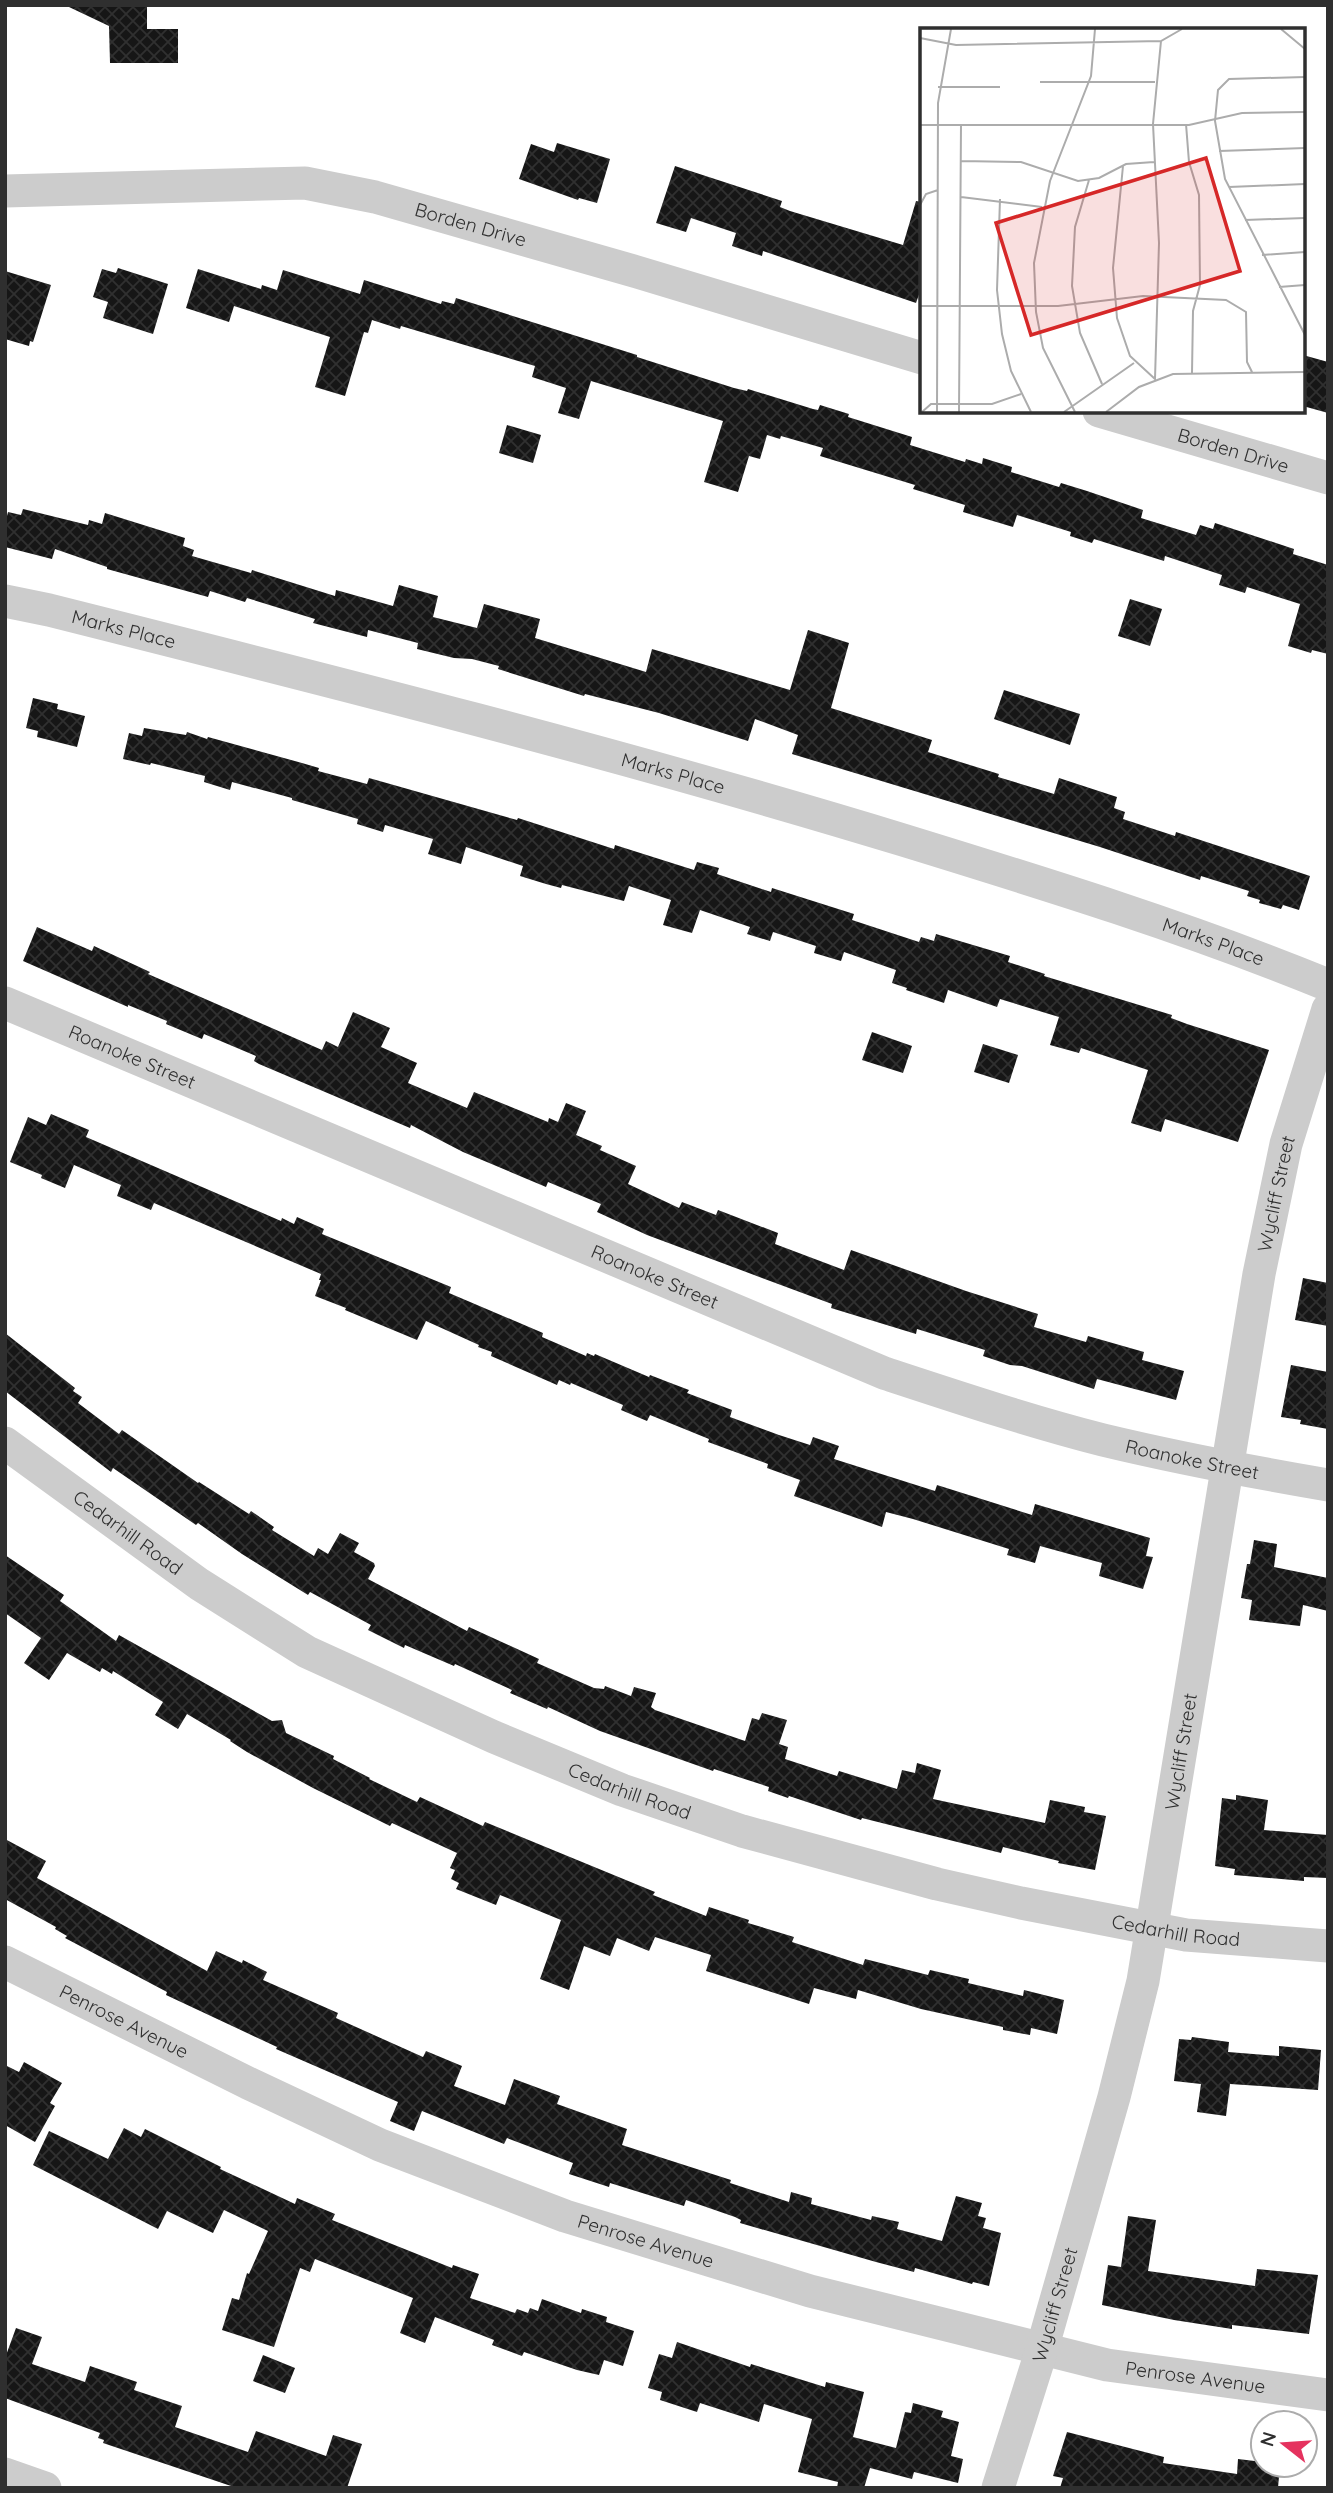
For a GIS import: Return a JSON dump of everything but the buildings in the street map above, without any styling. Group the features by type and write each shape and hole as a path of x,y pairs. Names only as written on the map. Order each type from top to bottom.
{"street":[{"name":"Borden Drive","path":"5,191 305,183 388,201 637,272 920,357"},
{"name":"Borden Drive","path":"1106,413 1328,478"},
{"name":"Marks Place","path":"5,601 336,682 760,797 1096,899 1259,957 1328,985"},
{"name":"Roanoke Street","path":"5,1003 884,1373 1036,1422 1226,1468 1328,1485"},
{"name":"Wycliff Street","path":"998,2488 1042,2349 1114,2097 1143,1981 1259,1274 1286,1144 1328,1009"},
{"name":"Cedarhill Road","path":"5,1443 198,1584 307,1652 494,1737 622,1790 742,1831 937,1884 1186,1935 1328,1946"},
{"name":"Penrose Avenue","path":"5,1962 248,2083 380,2145 565,2216 810,2291 1107,2365 1328,2395"},
{"path":"5,2474 45,2488"}]}
